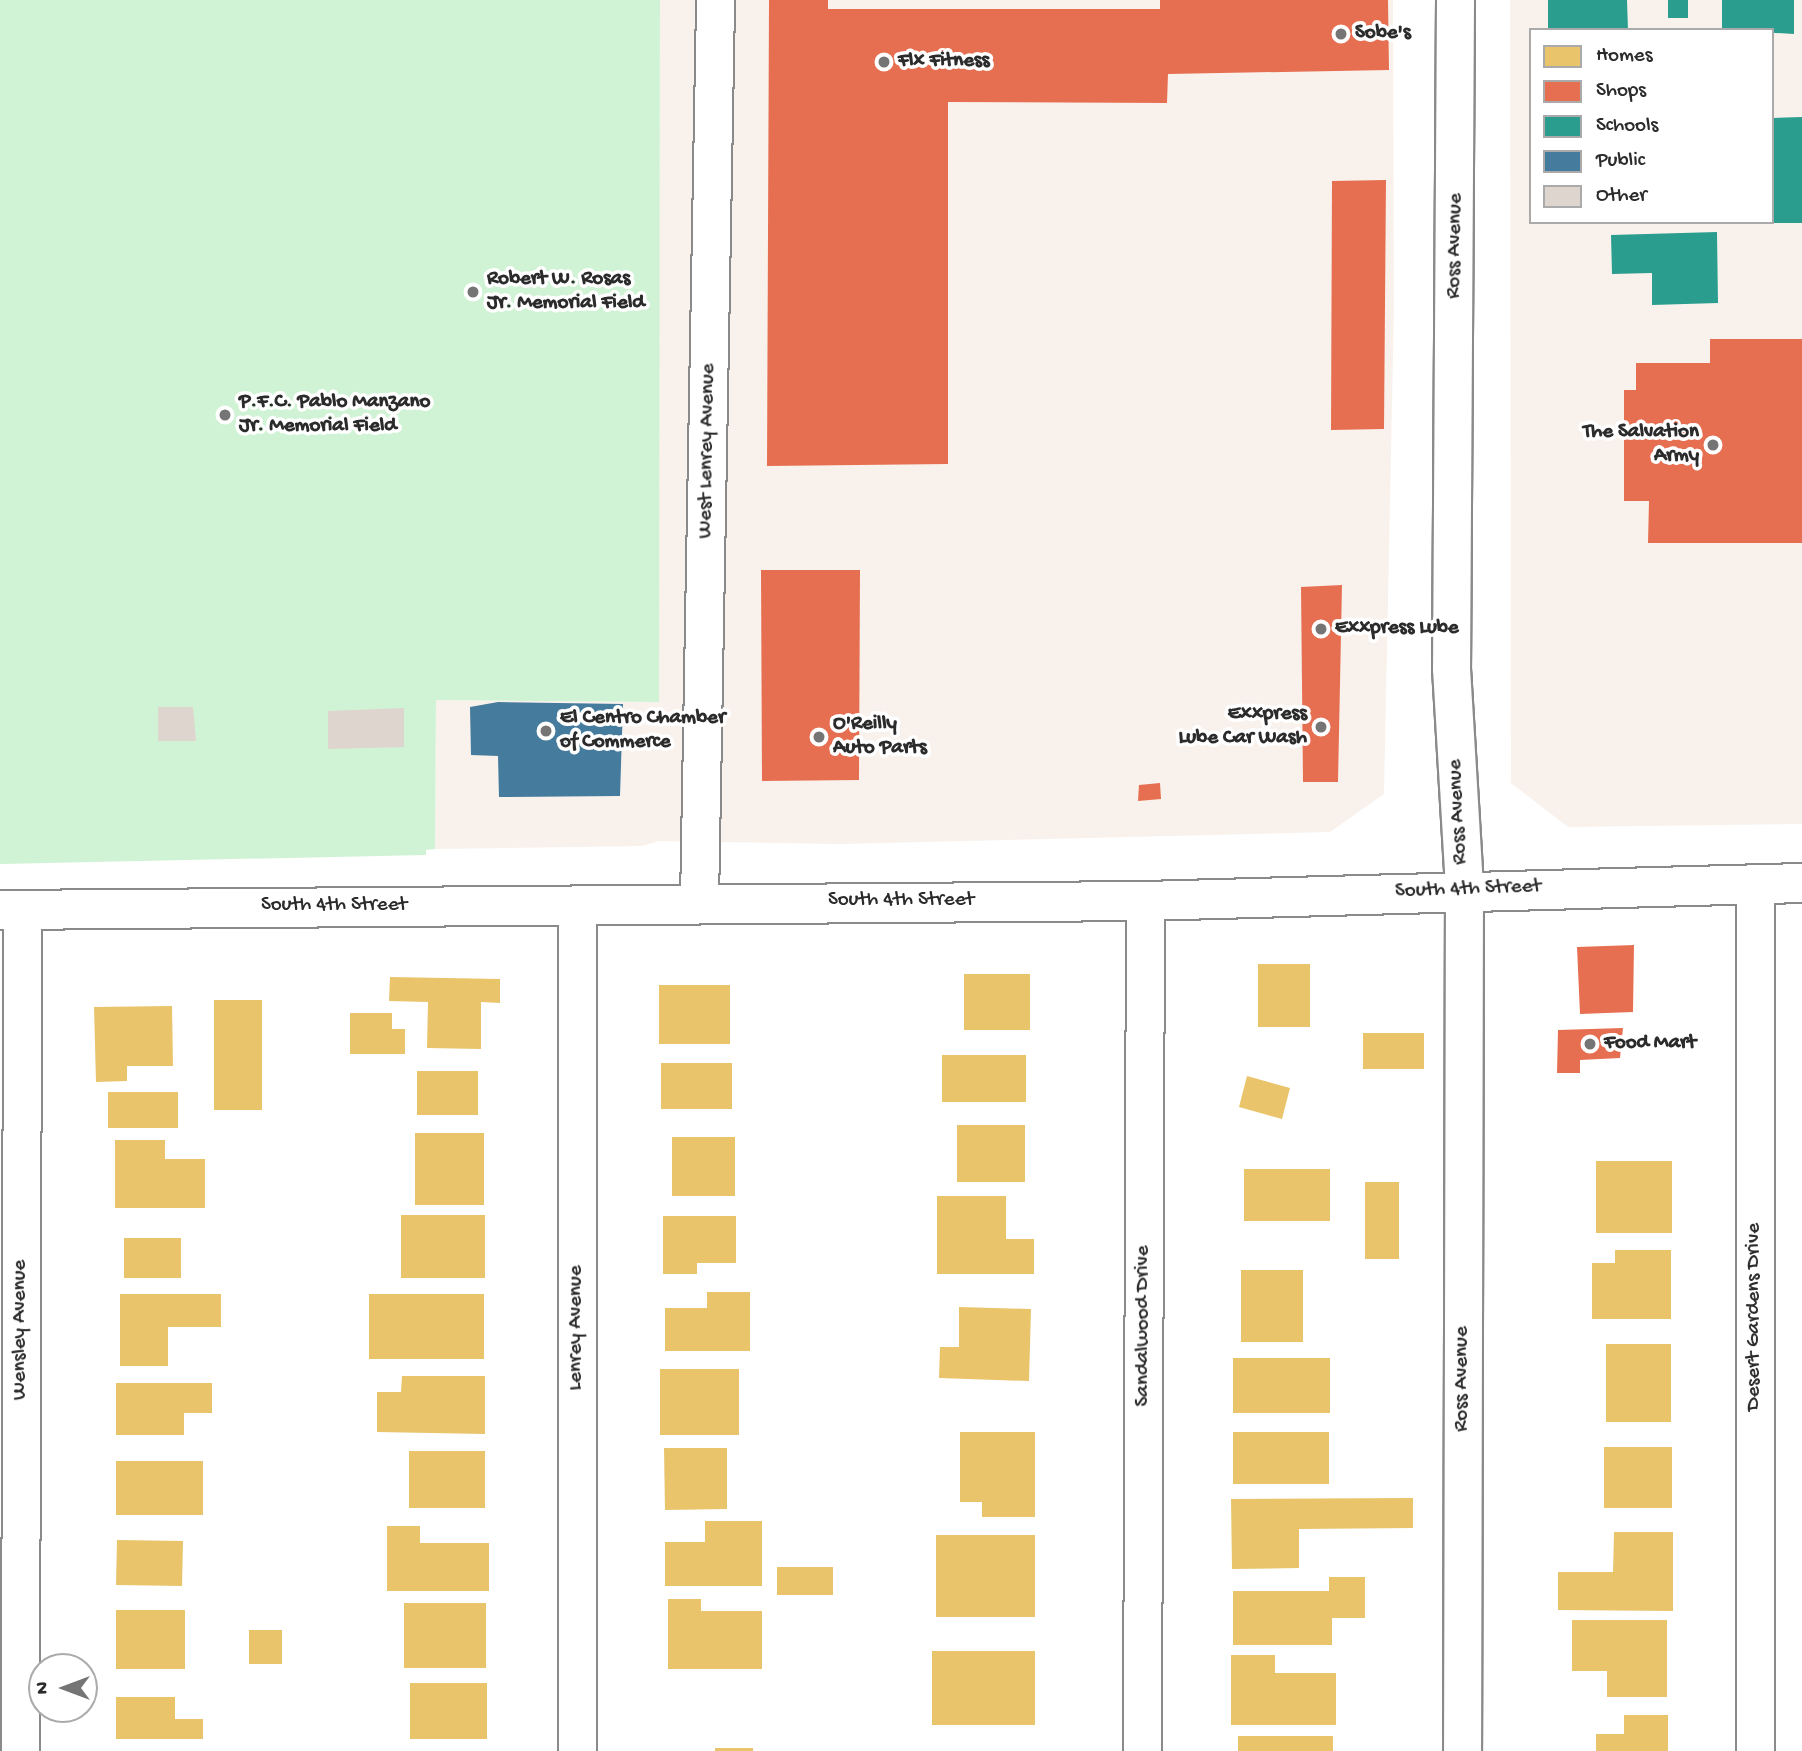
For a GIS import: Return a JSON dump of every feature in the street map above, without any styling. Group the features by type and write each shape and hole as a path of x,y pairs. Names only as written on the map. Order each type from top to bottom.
{"main road":[{"name":"South 4th Street","path":"11,910 699,902 1145,901 1464,890 1802,883"}],"street":[{"name":"West Lenrey Avenue","path":"699,902 715,0"},
{"name":"Ross Avenue","path":"1455,0 1451,668 1464,890 1462,1751"},
{"name":"Desert Gardens Drive","path":"1755,884 1755,1751"},
{"name":"Sandalwood Drive","path":"1142,1751 1145,901"},
{"name":"Lenrey Avenue","path":"577,904 577,1751"},
{"name":"Wensley Avenue","path":"11,910 20,1751"}],"shaded area":[{"path":"660,0 1393,0 1394,308 1384,794 1330,832 839,844 658,841 643,846 435,849 436,700 658,702"},
{"path":"1510,0 1802,0 1802,824 1568,827 1511,783"}],"green space":[{"path":"0,0 660,0 659,702 436,700 435,849 426,850 426,855 0,864"}],"building: Homes":[{"path":"1258,964 1310,964 1310,1027 1258,1027"},
{"path":"964,974 1030,974 1030,1030 964,1030"},
{"path":"390,977 500,979 500,1003 481,1002 481,1049 427,1048 428,1002 389,1001"},
{"path":"659,985 730,985 730,1044 659,1044"},
{"path":"214,1000 262,1000 262,1110 214,1110"},
{"path":"172,1006 173,1066 127,1066 127,1081 96,1082 94,1007"},
{"path":"350,1013 392,1013 392,1029 405,1029 405,1054 350,1054"},
{"path":"1363,1033 1424,1033 1424,1069 1363,1069"},
{"path":"942,1055 1026,1055 1026,1102 942,1102"},
{"path":"661,1063 732,1063 732,1109 661,1109"},
{"path":"417,1071 478,1071 478,1115 417,1115"},
{"path":"1247,1076 1290,1088 1282,1119 1239,1107"},
{"path":"108,1092 178,1092 178,1128 108,1128"},
{"path":"957,1125 1025,1125 1025,1182 957,1182"},
{"path":"415,1133 484,1133 484,1205 415,1205"},
{"path":"672,1137 735,1137 735,1196 672,1196"},
{"path":"115,1140 165,1140 165,1159 205,1159 205,1208 115,1208"},
{"path":"1596,1161 1672,1161 1672,1233 1596,1233"},
{"path":"1244,1169 1330,1169 1330,1221 1244,1221"},
{"path":"1365,1182 1399,1182 1399,1259 1365,1259"},
{"path":"937,1196 1006,1196 1006,1239 1034,1239 1034,1274 937,1274"},
{"path":"401,1215 485,1215 485,1278 401,1278"},
{"path":"663,1216 736,1216 736,1263 697,1263 697,1274 663,1274"},
{"path":"124,1238 181,1238 181,1278 124,1278"},
{"path":"1615,1250 1671,1250 1671,1319 1592,1319 1592,1263 1615,1263"},
{"path":"1241,1270 1303,1270 1303,1342 1241,1342"},
{"path":"707,1292 750,1292 750,1351 665,1351 665,1308 707,1308"},
{"path":"120,1294 221,1294 221,1327 168,1327 168,1366 120,1366"},
{"path":"369,1294 484,1294 484,1359 369,1359"},
{"path":"959,1307 1031,1309 1029,1381 939,1378 940,1347 959,1347"},
{"path":"1606,1344 1671,1344 1671,1422 1606,1422"},
{"path":"1233,1358 1330,1358 1330,1413 1233,1413"},
{"path":"660,1369 739,1369 739,1435 660,1435"},
{"path":"402,1376 485,1376 485,1434 377,1432 377,1392 401,1392"},
{"path":"116,1383 212,1383 212,1413 184,1413 184,1435 116,1435"},
{"path":"960,1432 1035,1432 1035,1517 982,1517 982,1502 960,1502"},
{"path":"1233,1432 1329,1432 1329,1484 1233,1484"},
{"path":"1604,1447 1672,1447 1672,1508 1604,1508"},
{"path":"664,1448 727,1448 727,1509 665,1510"},
{"path":"409,1451 485,1451 485,1508 409,1508"},
{"path":"116,1461 203,1461 203,1515 116,1515"},
{"path":"1413,1498 1413,1528 1299,1529 1299,1568 1232,1569 1231,1499"},
{"path":"705,1521 762,1521 762,1586 665,1586 665,1542 705,1542"},
{"path":"387,1526 420,1526 420,1543 489,1543 489,1591 387,1591"},
{"path":"1614,1532 1673,1532 1673,1611 1558,1610 1558,1572 1613,1572"},
{"path":"936,1535 1035,1535 1035,1617 936,1617"},
{"path":"117,1540 183,1541 182,1586 116,1585"},
{"path":"777,1567 833,1567 833,1595 777,1595"},
{"path":"1329,1577 1365,1577 1365,1618 1332,1618 1332,1645 1233,1645 1233,1591 1329,1591"},
{"path":"668,1599 701,1599 701,1611 762,1611 762,1669 668,1669"},
{"path":"404,1603 486,1603 486,1668 404,1668"},
{"path":"116,1610 185,1610 185,1669 116,1669"},
{"path":"1572,1620 1667,1620 1667,1697 1607,1697 1607,1671 1572,1671"},
{"path":"249,1630 282,1630 282,1664 249,1664"},
{"path":"932,1651 1035,1651 1035,1725 932,1725"},
{"path":"1231,1655 1275,1655 1275,1673 1336,1673 1336,1725 1231,1725"},
{"path":"410,1683 487,1683 487,1739 410,1739"},
{"path":"116,1697 175,1697 175,1719 203,1719 203,1739 116,1739"},
{"path":"1624,1715 1668,1715 1668,1751 1596,1751 1596,1734 1624,1734"},
{"path":"1238,1736 1333,1736 1333,1751 1238,1751"},
{"path":"715,1748 753,1748 753,1751 715,1751"}],"building: Shops":[{"path":"769,0 828,0 828,9 1160,9 1160,0 1388,0 1389,70 1168,74 1167,103 948,102 948,464 767,466"},
{"path":"1386,180 1384,429 1331,430 1332,181"},
{"name":"The Salvation Army","path":"1710,339 1802,339 1802,543 1648,543 1649,501 1624,501 1624,390 1636,390 1636,363 1710,363"},
{"path":"761,570 860,570 859,780 762,781"},
{"path":"1342,585 1338,782 1303,782 1301,587"},
{"path":"1160,783 1161,799 1138,801 1139,785"},
{"path":"1634,945 1633,1012 1580,1014 1577,947"},
{"name":"Food Mart","path":"1623,1028 1620,1058 1580,1060 1580,1073 1557,1073 1558,1030"}],"building: Schools":[{"path":"1548,0 1627,0 1628,28 1548,28"},
{"path":"1668,0 1688,0 1688,18 1668,18"},
{"path":"1722,0 1794,0 1794,34 1774,33 1774,28 1722,28"},
{"path":"1802,117 1802,223 1774,223 1774,118"},
{"path":"1717,232 1718,303 1652,305 1652,273 1612,274 1611,235"}],"building: Public":[{"name":"El Centro Chamber of Commerce","path":"498,702 623,704 620,796 499,797 498,756 471,755 470,707"}],"building: Other":[{"path":"158,707 193,707 196,741 158,741"},
{"path":"404,708 404,747 328,749 328,711"}],"place":[{"name":"Sobe's","path":"1341,34"},
{"name":"Flx Fitness","path":"884,62"},
{"name":"Robert W. Rosas Jr. Memorial Field","path":"473,292"},
{"name":"P.F.C. Pablo Manzano Jr. Memorial Field","path":"225,415"},
{"name":"The Salvation Army","path":"1713,445"},
{"name":"Exxpress Lube","path":"1321,629"},
{"name":"Exxpress Lube Car Wash","path":"1321,727"},
{"name":"El Centro Chamber of Commerce","path":"546,731"},
{"name":"O'Reilly Auto Parts","path":"819,737"},
{"name":"Food Mart","path":"1590,1044"}]}
